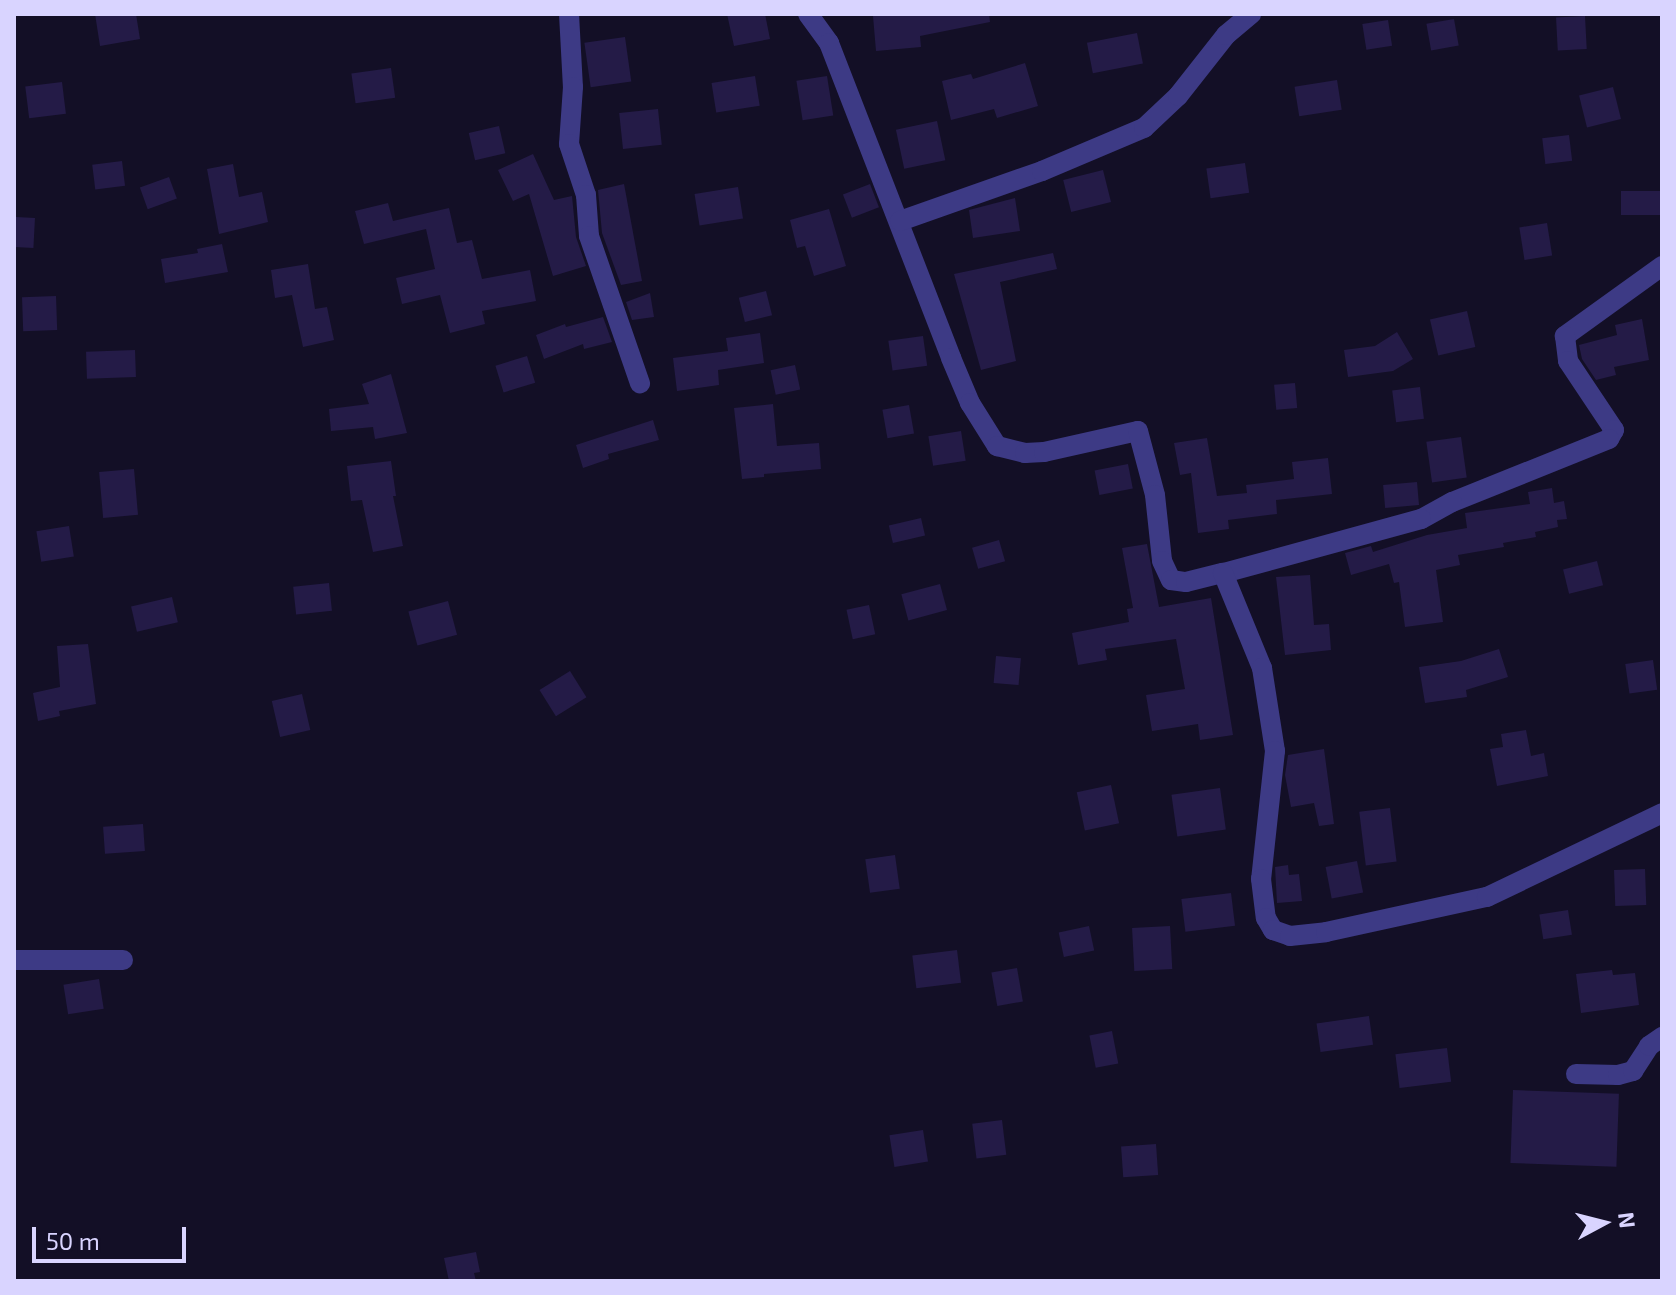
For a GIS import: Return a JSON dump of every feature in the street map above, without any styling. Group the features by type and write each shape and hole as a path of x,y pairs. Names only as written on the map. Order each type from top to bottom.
{"street":[{"path":"569,14 573,87 569,144 586,195 589,236 640,383"},
{"path":"808,14 829,43 970,403 997,446 1025,453 1044,452 1138,431 1155,495 1162,561 1171,580 1186,582 1406,524 1609,439 1614,430 1568,361 1565,336 1583,319 1662,266"},
{"path":"900,221 1042,171 1144,128 1178,96 1226,35 1251,14"},
{"path":"1223,573 1262,668 1275,751 1261,879 1266,918 1273,930 1290,936 1326,932 1487,897 1662,813"},
{"path":"14,960 123,960"},
{"path":"1576,1074 1618,1075 1633,1071 1649,1046 1662,1037"}],"building":[{"path":"95,14 136,14 140,39 100,46"},
{"path":"727,14 765,14 770,39 734,46"},
{"path":"989,14 990,22 920,36 921,47 876,51 873,16"},
{"path":"1585,16 1587,49 1558,50 1556,18"},
{"path":"1454,19 1459,46 1431,50 1426,24"},
{"path":"1388,20 1392,46 1366,50 1362,24"},
{"path":"1137,33 1143,63 1093,73 1087,43"},
{"path":"625,37 631,82 591,87 584,43"},
{"path":"1025,63 1038,106 997,118 994,109 951,120 942,81 971,74 973,79"},
{"path":"391,68 395,98 356,103 351,74"},
{"path":"755,76 760,106 716,113 712,83"},
{"path":"827,76 833,116 803,120 796,81"},
{"path":"1337,80 1342,110 1299,116 1295,87"},
{"path":"62,82 66,114 29,118 25,87"},
{"path":"1613,87 1621,119 1587,127 1579,95"},
{"path":"658,109 662,145 623,149 619,113"},
{"path":"937,121 945,160 904,169 896,130"},
{"path":"499,126 505,153 475,160 469,133"},
{"path":"1569,135 1572,161 1545,164 1542,138"},
{"path":"533,154 554,200 572,196 576,237 586,266 553,276 529,194 513,201 498,170"},
{"path":"122,161 125,186 95,189 92,165"},
{"path":"1245,163 1249,193 1211,198 1206,168"},
{"path":"233,164 239,197 262,192 268,222 219,234 207,169"},
{"path":"1103,170 1111,202 1071,212 1063,180"},
{"path":"169,177 177,199 148,209 140,188"},
{"path":"624,184 642,281 621,285 602,233 598,190"},
{"path":"870,184 879,207 852,218 843,194"},
{"path":"738,187 743,219 700,225 695,194"},
{"path":"1621,191 1662,191 1662,215 1621,215"},
{"path":"1015,198 1020,231 973,238 969,210"},
{"path":"388,203 393,221 449,208 457,243 472,240 482,279 530,270 536,301 482,311 485,324 450,333 440,295 402,304 396,278 435,269 426,229 364,244 355,211"},
{"path":"829,209 846,266 814,276 805,246 797,248 790,220"},
{"path":"16,217 35,218 33,248 14,247"},
{"path":"1547,223 1552,256 1525,260 1519,227"},
{"path":"222,244 228,272 165,283 161,259 198,253 197,249"},
{"path":"1053,253 1057,269 1000,282 1016,361 981,370 954,274"},
{"path":"308,264 315,309 327,307 334,340 303,347 292,295 275,298 271,270"},
{"path":"766,291 772,315 745,322 739,298"},
{"path":"650,293 654,317 632,320 626,302"},
{"path":"56,296 57,330 23,331 22,297"},
{"path":"1467,311 1475,347 1438,356 1430,320"},
{"path":"603,317 612,342 584,349 583,344 544,359 536,335 565,324 566,327"},
{"path":"1642,319 1649,360 1614,367 1616,375 1596,380 1582,359 1579,345 1617,335 1615,325"},
{"path":"1397,332 1413,359 1393,371 1348,377 1344,350 1375,346"},
{"path":"760,333 764,363 718,370 719,385 677,391 673,358 728,351 726,338"},
{"path":"923,336 927,366 893,371 888,341"},
{"path":"135,350 136,377 87,379 86,352"},
{"path":"527,356 535,383 504,392 495,366"},
{"path":"795,365 800,389 776,395 771,370"},
{"path":"391,374 407,433 375,439 373,427 331,431 329,409 369,404 362,384"},
{"path":"1295,383 1297,408 1276,410 1274,385"},
{"path":"1420,387 1424,419 1396,422 1392,390"},
{"path":"773,404 777,446 819,443 821,469 742,479 734,408"},
{"path":"909,405 914,434 887,438 882,410"},
{"path":"653,420 659,440 608,454 609,459 583,468 576,445"},
{"path":"961,431 966,461 933,466 928,436"},
{"path":"1461,437 1467,478 1432,482 1426,442"},
{"path":"1207,438 1217,496 1247,493 1246,485 1294,479 1292,462 1328,458 1332,494 1276,500 1277,514 1228,520 1229,529 1198,533 1191,473 1180,475 1174,443"},
{"path":"391,461 396,496 393,496 403,546 373,552 362,500 351,501 347,466"},
{"path":"1128,464 1133,489 1099,495 1095,470"},
{"path":"134,469 138,515 103,518 99,472"},
{"path":"1417,482 1419,505 1385,508 1383,485"},
{"path":"1552,488 1554,503 1564,501 1567,519 1557,520 1558,527 1535,532 1536,537 1503,543 1504,547 1458,555 1460,565 1436,570 1443,622 1405,627 1399,582 1394,583 1389,564 1351,575 1345,553 1371,546 1373,552 1427,535 1467,528 1465,513 1530,504 1528,492"},
{"path":"921,518 925,536 893,543 889,525"},
{"path":"69,526 74,557 41,562 36,531"},
{"path":"999,540 1005,561 978,569 972,548"},
{"path":"1147,544 1159,607 1211,598 1233,735 1200,740 1198,724 1152,731 1146,695 1185,689 1176,639 1105,649 1107,660 1078,665 1072,633 1129,622 1127,609 1133,608 1122,548"},
{"path":"1597,561 1603,585 1569,594 1563,569"},
{"path":"1310,575 1314,625 1329,624 1331,650 1285,655 1276,577"},
{"path":"329,583 332,611 296,615 293,587"},
{"path":"940,584 947,610 908,620 901,594"},
{"path":"172,597 178,622 137,632 131,606"},
{"path":"448,601 457,635 417,645 408,612"},
{"path":"869,605 875,634 853,639 847,610"},
{"path":"88,644 96,704 59,711 60,716 38,721 33,693 60,687 57,646"},
{"path":"1499,649 1508,677 1466,690 1467,697 1425,703 1419,667 1461,661"},
{"path":"996,656 1021,658 1019,685 994,683"},
{"path":"1653,660 1657,690 1629,694 1625,664"},
{"path":"570,671 586,697 556,716 539,690"},
{"path":"302,694 310,730 280,737 272,701"},
{"path":"1526,730 1531,756 1544,753 1548,776 1497,786 1490,749 1503,747 1501,734"},
{"path":"1324,749 1334,824 1319,826 1314,803 1291,807 1285,775 1288,755"},
{"path":"1111,785 1119,823 1085,830 1077,792"},
{"path":"1220,788 1226,830 1177,836 1171,795"},
{"path":"1390,808 1397,862 1366,865 1359,812"},
{"path":"143,824 145,851 105,854 103,827"},
{"path":"895,855 900,889 870,893 865,859"},
{"path":"1357,861 1363,892 1332,899 1326,867"},
{"path":"1288,865 1289,875 1299,874 1302,901 1277,903 1275,867"},
{"path":"1645,869 1646,905 1615,906 1614,870"},
{"path":"1231,893 1235,926 1185,932 1181,899"},
{"path":"1568,910 1572,935 1543,939 1539,915"},
{"path":"1089,926 1094,950 1064,957 1059,932"},
{"path":"1170,926 1172,969 1134,971 1132,928"},
{"path":"957,950 961,983 916,988 912,955"},
{"path":"1017,968 1023,1001 997,1006 991,973"},
{"path":"1612,970 1613,975 1635,973 1639,1005 1581,1013 1576,974"},
{"path":"99,979 104,1009 68,1014 63,985"},
{"path":"1369,1016 1373,1045 1321,1052 1317,1023"},
{"path":"1112,1031 1118,1063 1096,1068 1089,1035"},
{"path":"1447,1048 1451,1082 1400,1088 1395,1054"},
{"path":"1513,1090 1619,1094 1616,1167 1510,1163"},
{"path":"1002,1120 1006,1155 976,1158 972,1124"},
{"path":"923,1130 928,1162 894,1167 889,1135"},
{"path":"1156,1144 1158,1175 1123,1177 1121,1146"},
{"path":"476,1252 480,1272 474,1273 476,1281 449,1281 444,1258"}]}
